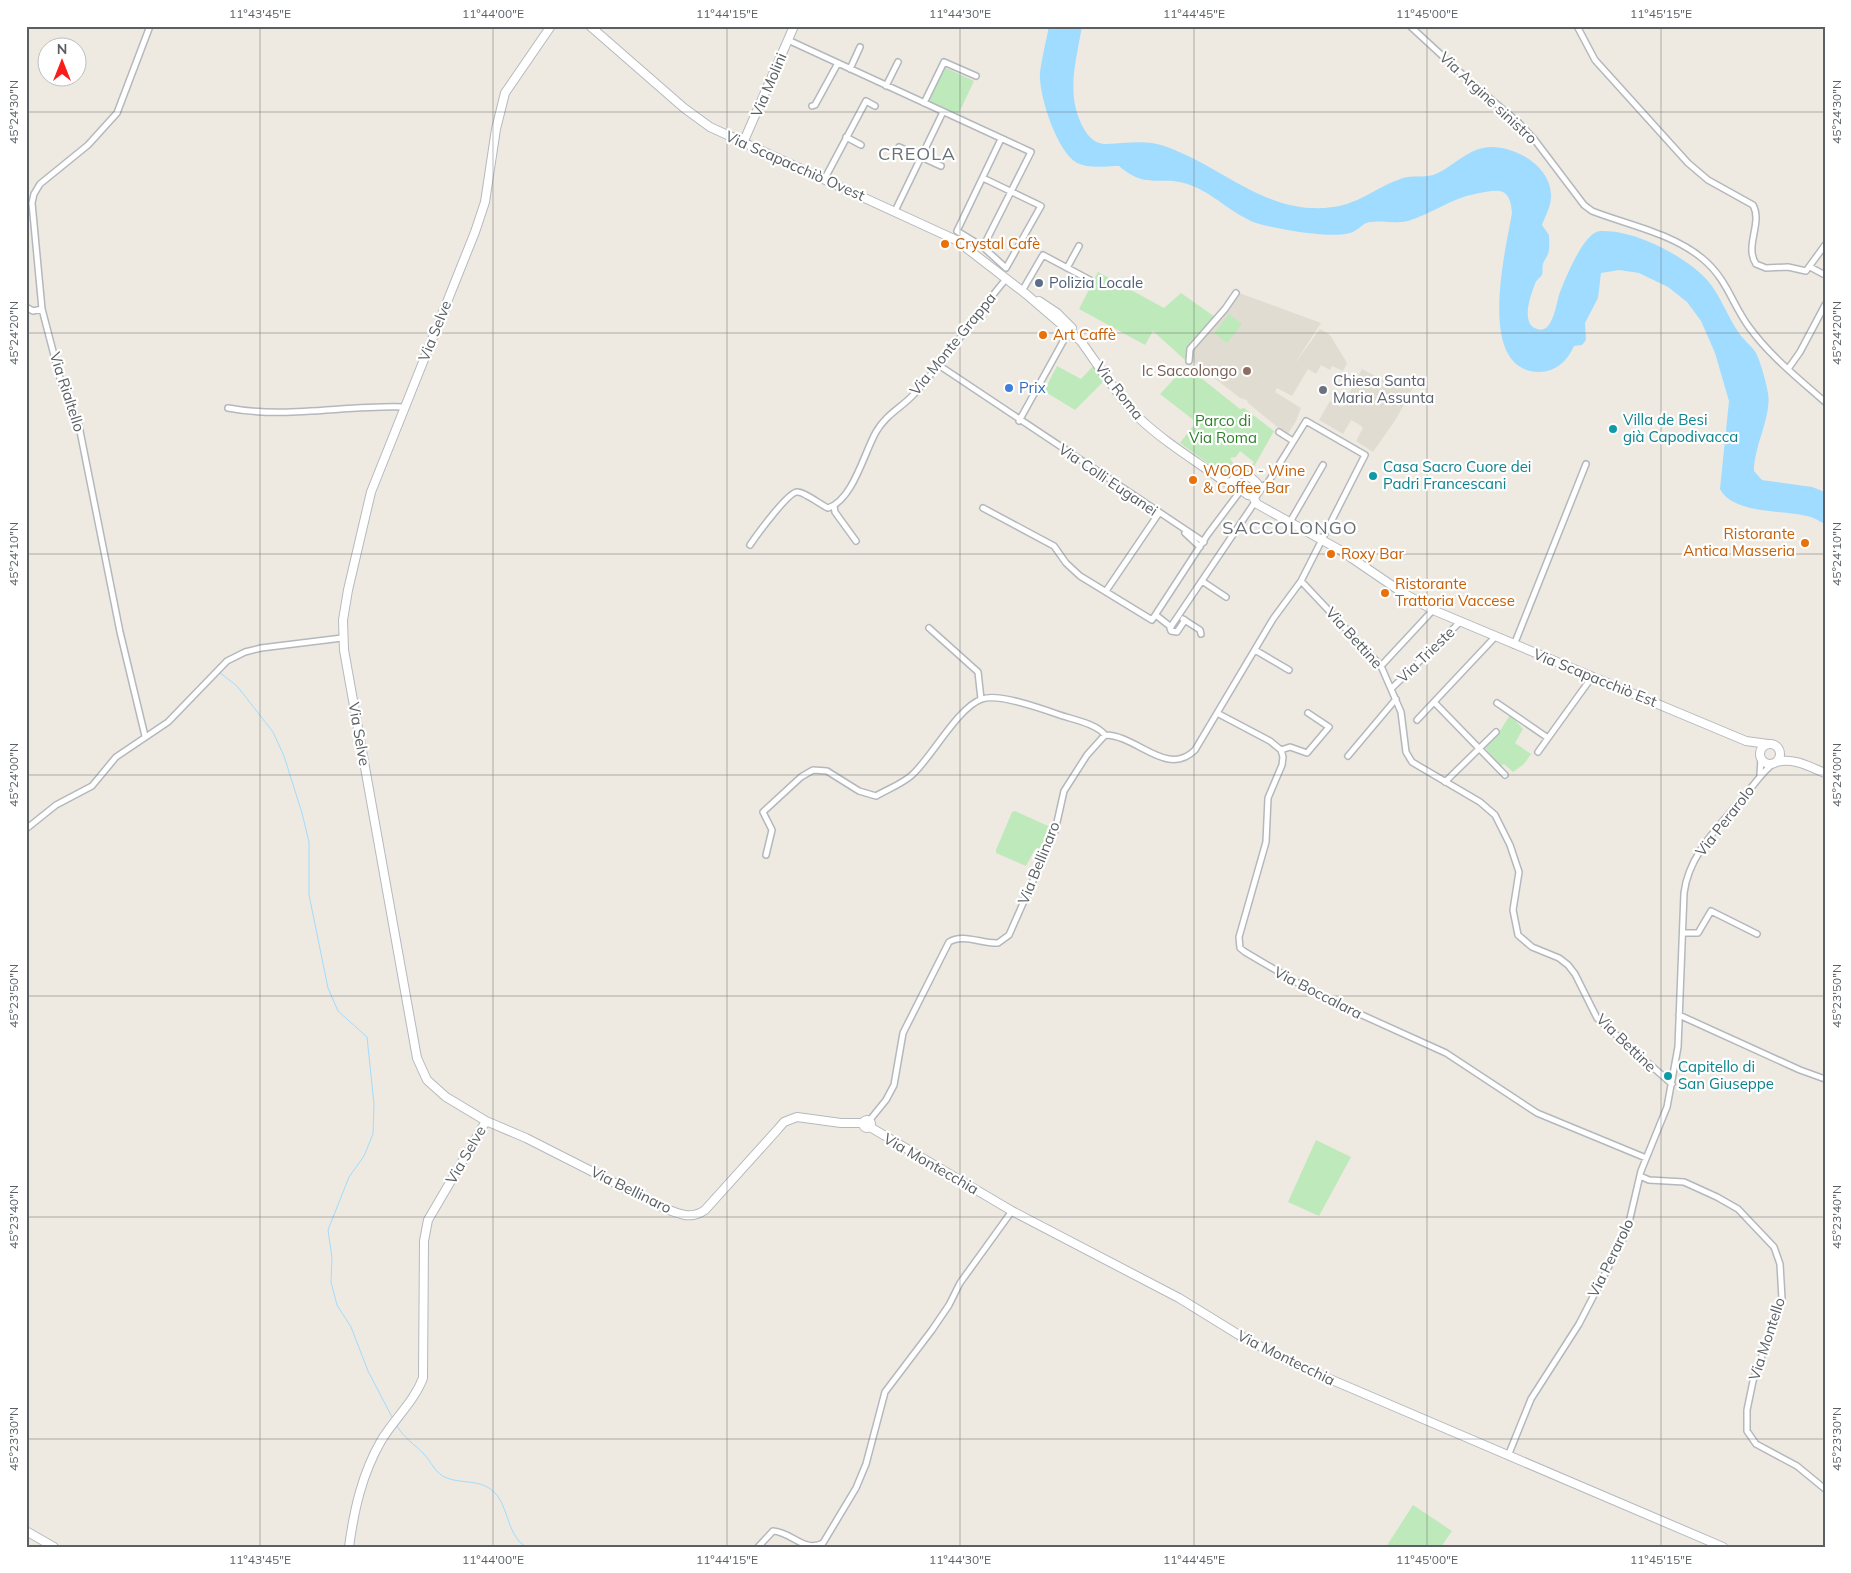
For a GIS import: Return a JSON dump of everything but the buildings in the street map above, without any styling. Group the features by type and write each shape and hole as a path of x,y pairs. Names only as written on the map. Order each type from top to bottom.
{"street":[{"name":"Via Rialtello","path":"145,736 120,632 78,421 61,382 42,309 32,203 34,194 40,184 88,146 117,113 150,26"},
{"name":"Via Selve","path":"349,1547 360,1487 380,1442 418,1391 425,1369 424,1241 428,1220 486,1121 434,1088 427,1080 417,1058 342,638 342,620 369,499 475,232 485,202 496,129 505,93 550,26"},
{"name":"Via Scapacchiò Ovest","path":"590,26 697,118 743,143 968,242 994,263 1013,285"},
{"name":"Via Molini","path":"743,143 794,26"},
{"name":"Via Argine sinistro","path":"1410,26 1474,85 1518,122 1534,139 1584,205 1592,211 1666,238 1704,259 1726,283 1747,326 1788,369 1825,402"},
{"path":"1577,26 1595,60 1641,114 1688,163 1708,180 1753,205 1756,214 1751,252 1756,264 1766,268 1788,267 1803,272 1810,267 1825,245"},
{"path":"788,40 1032,152 983,248"},
{"path":"850,69 860,47"},
{"path":"886,86 898,62"},
{"path":"924,103 944,62 976,76"},
{"path":"812,106 815,106 838,63"},
{"path":"824,180 866,101 875,106"},
{"path":"895,211 943,112"},
{"path":"846,137 861,144"},
{"path":"983,178 1041,206 1008,268 994,263 983,248 968,242 956,231 1002,139"},
{"path":"899,147 941,166"},
{"path":"1067,268 1079,246"},
{"path":"1024,292 1043,255 1090,280"},
{"path":"1810,267 1825,275"},
{"name":"Via Monte Grappa","path":"834,506 847,492 884,420 913,396 1006,279"},
{"name":"Via Roma","path":"1013,285 1057,313 1083,344 1121,397 1141,419 1214,474 1228,483 1234,483"},
{"name":"Via Roma","path":"1024,292 1083,344"},
{"path":"1189,361 1190,349 1225,309 1236,293"},
{"path":"1788,369 1800,352 1825,305"},
{"path":"26,307 33,310 42,309"},
{"path":"1019,421 1065,338 1071,333"},
{"name":"Via Colli Euganei","path":"937,364 1019,421 1183,530 1197,537 1202,545"},
{"path":"228,408 248,412 274,412 404,407"},
{"path":"766,855 772,830 763,812 808,772 820,769 827,771 859,790 876,796 903,782 912,775 956,721 974,703 981,699 1002,699 1052,712 1099,729 1105,735 1124,738 1165,759 1175,761 1186,758 1195,750 1273,619 1301,582 1339,502 1365,455 1306,421 1267,484 1260,487 1258,493 1171,627"},
{"path":"1280,432 1293,442"},
{"path":"1514,645 1586,464"},
{"path":"1290,522 1322,465"},
{"path":"1260,487 1241,474 1235,477 1234,483 1240,492 1321,539 1400,591 1433,610 1381,666"},
{"path":"750,545 762,526 792,493 800,492 828,508 834,506 834,512 856,541"},
{"path":"984,508 1054,546 1066,563 1080,576 1148,619 1154,620 1208,534 1240,492"},
{"path":"1106,591 1159,513"},
{"path":"1183,530 1202,545"},
{"path":"1197,537 1208,534"},
{"path":"1202,580 1226,597"},
{"name":"Via Bettine","path":"1301,582 1381,666 1396,699 1409,759 1415,765 1480,802 1500,822 1519,872 1513,910 1518,935 1532,947 1559,958 1568,965 1579,981 1597,1018 1672,1084"},
{"name":"Via Scapacchiò Est","path":"1433,610 1746,741 1778,747 1800,763"},
{"path":"1156,616 1171,627 1171,631 1176,633 1185,620"},
{"path":"1178,616 1200,630 1201,634"},
{"name":"Via Trieste","path":"1392,688 1460,622"},
{"path":"929,628 978,672 981,699"},
{"path":"1417,720 1495,637"},
{"path":"26,829 56,805 92,786 116,757 174,717 219,667 236,655 261,648 342,638"},
{"path":"1255,650 1289,670"},
{"path":"1538,752 1592,677"},
{"path":"1348,756 1396,699"},
{"path":"1434,702 1505,775"},
{"path":"1497,702 1548,738"},
{"path":"1217,713 1270,741 1281,750 1290,747 1307,753 1329,726 1308,713"},
{"path":"1445,782 1496,732"},
{"name":"Via Bellinaro","path":"486,1121 526,1138 664,1208 692,1216 699,1214 712,1203 778,1129 790,1119 797,1117 842,1123 868,1124 886,1100 894,1085 903,1033 945,948 953,939 964,938 980,942 998,943 1009,935 1055,831 1064,791 1087,755 1105,735"},
{"name":"Via Scapacchiò Est","path":"1746,741 1768,764 1782,760 1800,763 1825,773"},
{"path":"1761,757 1761,750 1768,744"},
{"path":"1775,763 1781,755 1778,747"},
{"name":"Via Boccalara","path":"1281,750 1282,765 1268,798 1266,842 1239,937 1240,948 1260,962 1320,996 1446,1053 1537,1113 1646,1158"},
{"name":"Via Perarolo","path":"1760,775 1761,757"},
{"name":"Via Perarolo","path":"1507,1457 1531,1399 1579,1324 1627,1230 1640,1176 1667,1107 1678,1047 1684,893 1689,870 1710,837 1760,775 1775,763"},
{"path":"1683,933 1698,933 1711,912 1757,934"},
{"path":"1679,1015 1800,1070 1825,1078"},
{"name":"Via Montecchia","path":"868,1124 1012,1211 1179,1298 1239,1336 1283,1359 1507,1457 1723,1547"},
{"name":"Via Montello","path":"1640,1176 1649,1180 1684,1182 1717,1196 1738,1209 1774,1247 1780,1264 1782,1299 1753,1381 1747,1410 1748,1431 1756,1444 1797,1466 1825,1488"},
{"path":"758,1547 773,1531 780,1531 808,1546 816,1547 824,1543 856,1488 866,1464 885,1392 932,1330 949,1305 960,1284 1012,1211"},
{"path":"26,1531 54,1547"}],"shaded area":[{"name":"Ic Saccolongo","path":"1239,293 1321,323 1293,366 1320,329 1330,335 1347,363 1343,371 1332,366 1330,370 1321,365 1316,374 1308,369 1292,396 1277,388 1275,392 1301,408 1296,421 1287,435 1248,403 1247,400 1240,398 1194,362 1191,355"},
{"path":"1362,369 1383,380 1398,385 1416,382 1396,419 1373,452 1356,441 1363,428 1360,425 1351,420 1343,434 1319,420 1330,401 1342,407"}],"green space":[{"path":"944,67 974,81 958,115 928,101"},
{"path":"1098,272 1164,308 1181,293 1215,317 1189,346 1185,360 1153,331 1145,345 1079,309"},
{"path":"1229,314 1242,324 1227,343 1214,333"},
{"path":"1057,366 1081,379 1093,366 1104,381 1075,410 1044,391"},
{"name":"Parco di Via Roma","path":"1186,366 1240,409 1244,408 1274,431 1252,470 1250,468 1254,462 1240,451 1236,457 1230,458 1234,465 1224,475 1180,443 1196,422 1160,394"},
{"path":"1510,715 1523,729 1515,743 1531,754 1524,764 1513,772 1504,764 1501,766 1485,748 1498,734"},
{"path":"1015,811 1048,826 1041,848 1039,851 1035,849 1026,866 996,853 1012,812"},
{"path":"1316,1140 1351,1157 1319,1216 1288,1202"},
{"path":"1413,1505 1452,1531 1441,1547 1386,1547"}],"water":[{"path":"1049,26 1082,26 1075,65 1073,91 1078,116 1087,134 1092,139 1104,144 1142,142 1164,146 1201,162 1254,192 1291,205 1326,208 1350,203 1403,178 1433,175 1467,154 1482,148 1490,147 1511,150 1531,160 1546,176 1550,186 1551,197 1542,225 1549,235 1549,252 1543,264 1542,275 1536,283 1530,300 1528,313 1528,318 1533,327 1540,330 1549,324 1571,266 1582,247 1594,233 1600,231 1628,234 1658,246 1687,262 1708,281 1739,333 1756,353 1761,367 1769,402 1754,471 1762,480 1812,487 1825,492 1825,524 1807,516 1747,507 1726,497 1720,489 1729,401 1715,353 1701,321 1687,302 1668,287 1639,273 1619,270 1601,273 1598,298 1585,323 1586,340 1582,345 1574,346 1565,360 1551,370 1539,372 1519,366 1507,352 1501,331 1499,306 1501,279 1512,213 1511,204 1505,194 1496,191 1466,196 1408,221 1370,222 1350,233 1330,235 1277,228 1256,223 1207,193 1180,182 1138,178 1119,166 1092,167 1082,165 1070,157 1062,147 1050,122 1042,94 1040,72"}],"waterway":[{"path":"219,672 237,686 273,732 284,756 309,842 309,895 328,988 338,1011 367,1037 374,1104 373,1134 364,1156 349,1177 328,1230 332,1258 331,1282 337,1305 351,1327 368,1371 392,1417"},
{"path":"397,1426 443,1476 453,1480 477,1483 494,1492 503,1505 516,1537 520,1543 527,1547"}],"place":[{"name":"Crystal Cafè","path":"945,244"},
{"name":"Polizia Locale","path":"1039,283"},
{"name":"Art Caffè","path":"1043,335"},
{"name":"Ic Saccolongo","path":"1247,371"},
{"name":"Prix","path":"1009,388"},
{"name":"Chiesa Santa Maria Assunta","path":"1323,390"},
{"name":"Villa de Besi già Capodivacca","path":"1613,429"},
{"name":"Casa Sacro Cuore dei Padri Francescani","path":"1373,476"},
{"name":"WOOD - Wine & Coffee Bar","path":"1193,480"},
{"name":"Ristorante Antica Masseria","path":"1805,543"},
{"name":"Roxy Bar","path":"1331,554"},
{"name":"Ristorante Trattoria Vaccese","path":"1385,593"},
{"name":"Capitello di San Giuseppe","path":"1668,1076"}],"district":[{"name":"CREOLA","path":"917,154"},
{"name":"SACCOLONGO","path":"1290,528"}]}
